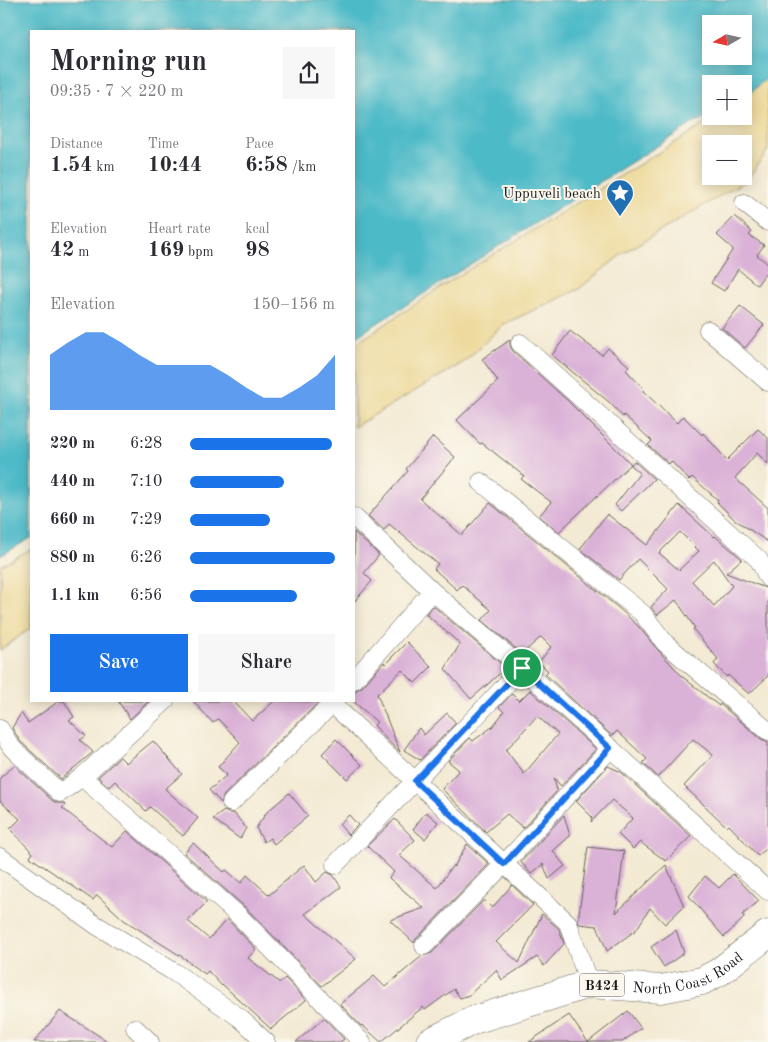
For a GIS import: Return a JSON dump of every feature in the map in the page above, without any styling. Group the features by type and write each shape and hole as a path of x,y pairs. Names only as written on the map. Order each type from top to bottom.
{"main road":[{"name":"North Coast Road","path":"430,1042 474,1020 588,984 661,989 702,982 719,972 768,934"}],"street":[{"path":"744,203 768,222"},
{"path":"708,330 768,382"},
{"path":"520,343 759,560 768,578"},
{"path":"482,482 642,612 665,643 768,731"},
{"path":"355,518 432,591 522,668 768,891"},
{"path":"355,679 432,591"},
{"path":"335,865 522,668"},
{"path":"0,729 12,748 60,793 82,777 164,702"},
{"path":"231,803 332,702 568,923 588,984"},
{"path":"424,946 504,864 610,748"},
{"path":"82,777 238,914 362,1042"},
{"path":"0,856 96,925 181,977 240,1018 266,1042"},
{"path":"135,1028 150,1042"}],"sand":[{"name":"Uppuveli beach","path":"768,77 768,150 752,173 752,135 702,135 702,185 739,185 623,253 579,289 504,324 464,362 355,426 355,344 447,283 703,125 752,125 752,91"},
{"path":"30,550 30,629 0,650 0,566"}],"water":[{"path":"0,0 768,0 768,77 752,91 752,75 702,75 702,119 695,122 355,337 355,30 30,30 30,539 0,556"}],"building":[{"path":"735,216 752,232 749,235 764,245 757,255 768,264 768,270 757,285 738,269 724,291 711,283 733,249 717,235"},
{"path":"740,306 764,325 745,348 722,328"},
{"path":"570,331 602,355 608,348 629,366 626,370 644,389 643,391 677,423 683,416 702,435 703,433 727,460 758,429 768,438 768,464 757,453 735,478 768,508 768,542 734,519 717,502 718,500 692,477 689,480 671,461 669,464 648,445 652,441 624,415 623,417 609,402 552,355"},
{"path":"510,340 510,346 513,351 568,401 631,464 559,532 539,516 551,502 521,479 524,476 482,443 480,444 457,420 498,381 482,359"},
{"path":"433,437 455,457 420,499 462,535 490,503 621,610 639,627 684,678 719,706 720,704 761,739 768,742 768,847 758,856 729,825 727,827 684,786 713,755 693,739 658,777 643,763 647,759 617,731 612,736 545,674 548,671 539,662 551,647 541,637 522,654 482,620 491,610 462,585 457,590 434,569 438,564 389,524 384,530 368,516 408,471 406,469"},
{"path":"634,461 654,479 621,511 615,505 640,473 631,465"},
{"path":"679,505 714,537 742,559 726,573 768,589 768,676 749,694 714,664 718,659 693,629 695,628 676,600 657,615 651,607 668,589 638,559 619,580 580,549 607,514 647,545","holes":["680,532 699,551 679,570 659,553","714,560 732,586 714,606 692,581"]},
{"path":"355,533 379,555 364,573 372,581 355,601"},
{"path":"433,606 506,668 471,699 445,669 460,644 426,614"},
{"path":"407,642 431,667 415,683 402,670 377,694 400,752 374,725 377,722 354,702 356,690 362,687 384,662 385,664"},
{"path":"530,690 596,749 561,786 554,778 557,791 523,828 507,814 486,832 442,789 459,770 448,761 470,738 473,741 492,727 504,712 499,707 512,694 519,701","holes":["537,716 558,734 524,774 506,750"]},
{"path":"58,702 65,702 74,717 69,720 86,736 80,740 93,752 61,779 20,741 12,728 21,713 28,723"},
{"path":"119,702 148,702 130,719"},
{"path":"194,702 234,702 252,721 273,702 319,702 224,795 221,803 209,790 227,775 218,767 240,742 218,719 213,723"},
{"path":"447,713 456,723 420,760 404,750 419,728 424,735"},
{"path":"336,739 362,765 347,779 322,754"},
{"path":"153,741 182,774 165,789 198,818 183,836 150,807 146,811 115,781 109,787 98,777 120,757 126,763"},
{"path":"14,765 53,801 63,803 65,805 62,808 112,847 127,831 207,902 188,921 209,939 227,919 256,949 248,958 280,983 285,978 306,1000 271,1029 222,986 208,971 205,974 187,960 124,920 97,895 93,900 30,857 33,853 10,829 20,819 0,801 0,778"},
{"path":"608,766 621,772 691,836 666,861 640,842 633,849 618,834 633,818 612,800 591,822 592,817 576,801"},
{"path":"289,793 308,816 274,844 270,838 264,842 256,828 267,812"},
{"path":"224,811 234,813 246,828 240,839 213,819"},
{"path":"426,812 438,822 425,839 413,829"},
{"path":"349,815 358,825 348,835 339,824"},
{"path":"564,815 570,836 553,851 565,866 549,879 543,864 531,874 521,862"},
{"path":"395,819 415,840 399,855 437,888 453,865 454,867 467,844 489,864 414,943 390,920 424,908 389,878 394,872 367,846"},
{"path":"193,843 224,872 226,870 241,883 247,875 269,895 304,865 316,882 327,872 333,875 341,887 305,914 356,959 322,986 246,908 184,853"},
{"path":"588,847 624,851 616,913 666,865 684,906 665,924 650,908 636,930 607,951 597,926 579,924 578,921"},
{"path":"733,874 759,901 742,915 745,917 724,937 689,896 705,876 719,888"},
{"path":"512,885 533,905 496,942 519,963 542,914 559,929 564,944 544,966 537,957 502,980 496,970 469,995 460,998 454,989 425,1010 423,1007 381,1042 361,1026 340,1004 374,976 385,987 422,956 432,953 484,900 492,908"},
{"path":"676,930 684,953 664,967 651,947"},
{"path":"60,1011 109,1042 34,1042"},
{"path":"628,1011 641,1028 622,1042 588,1042"},
{"path":"569,1015 588,1042 529,1042"},
{"path":"324,1018 344,1039 340,1042 296,1042"}],"place":[{"name":"Uppuveli beach","path":"620,217"}],"route":[{"path":"522,668 610,748 504,864 415,781 522,668"}]}
